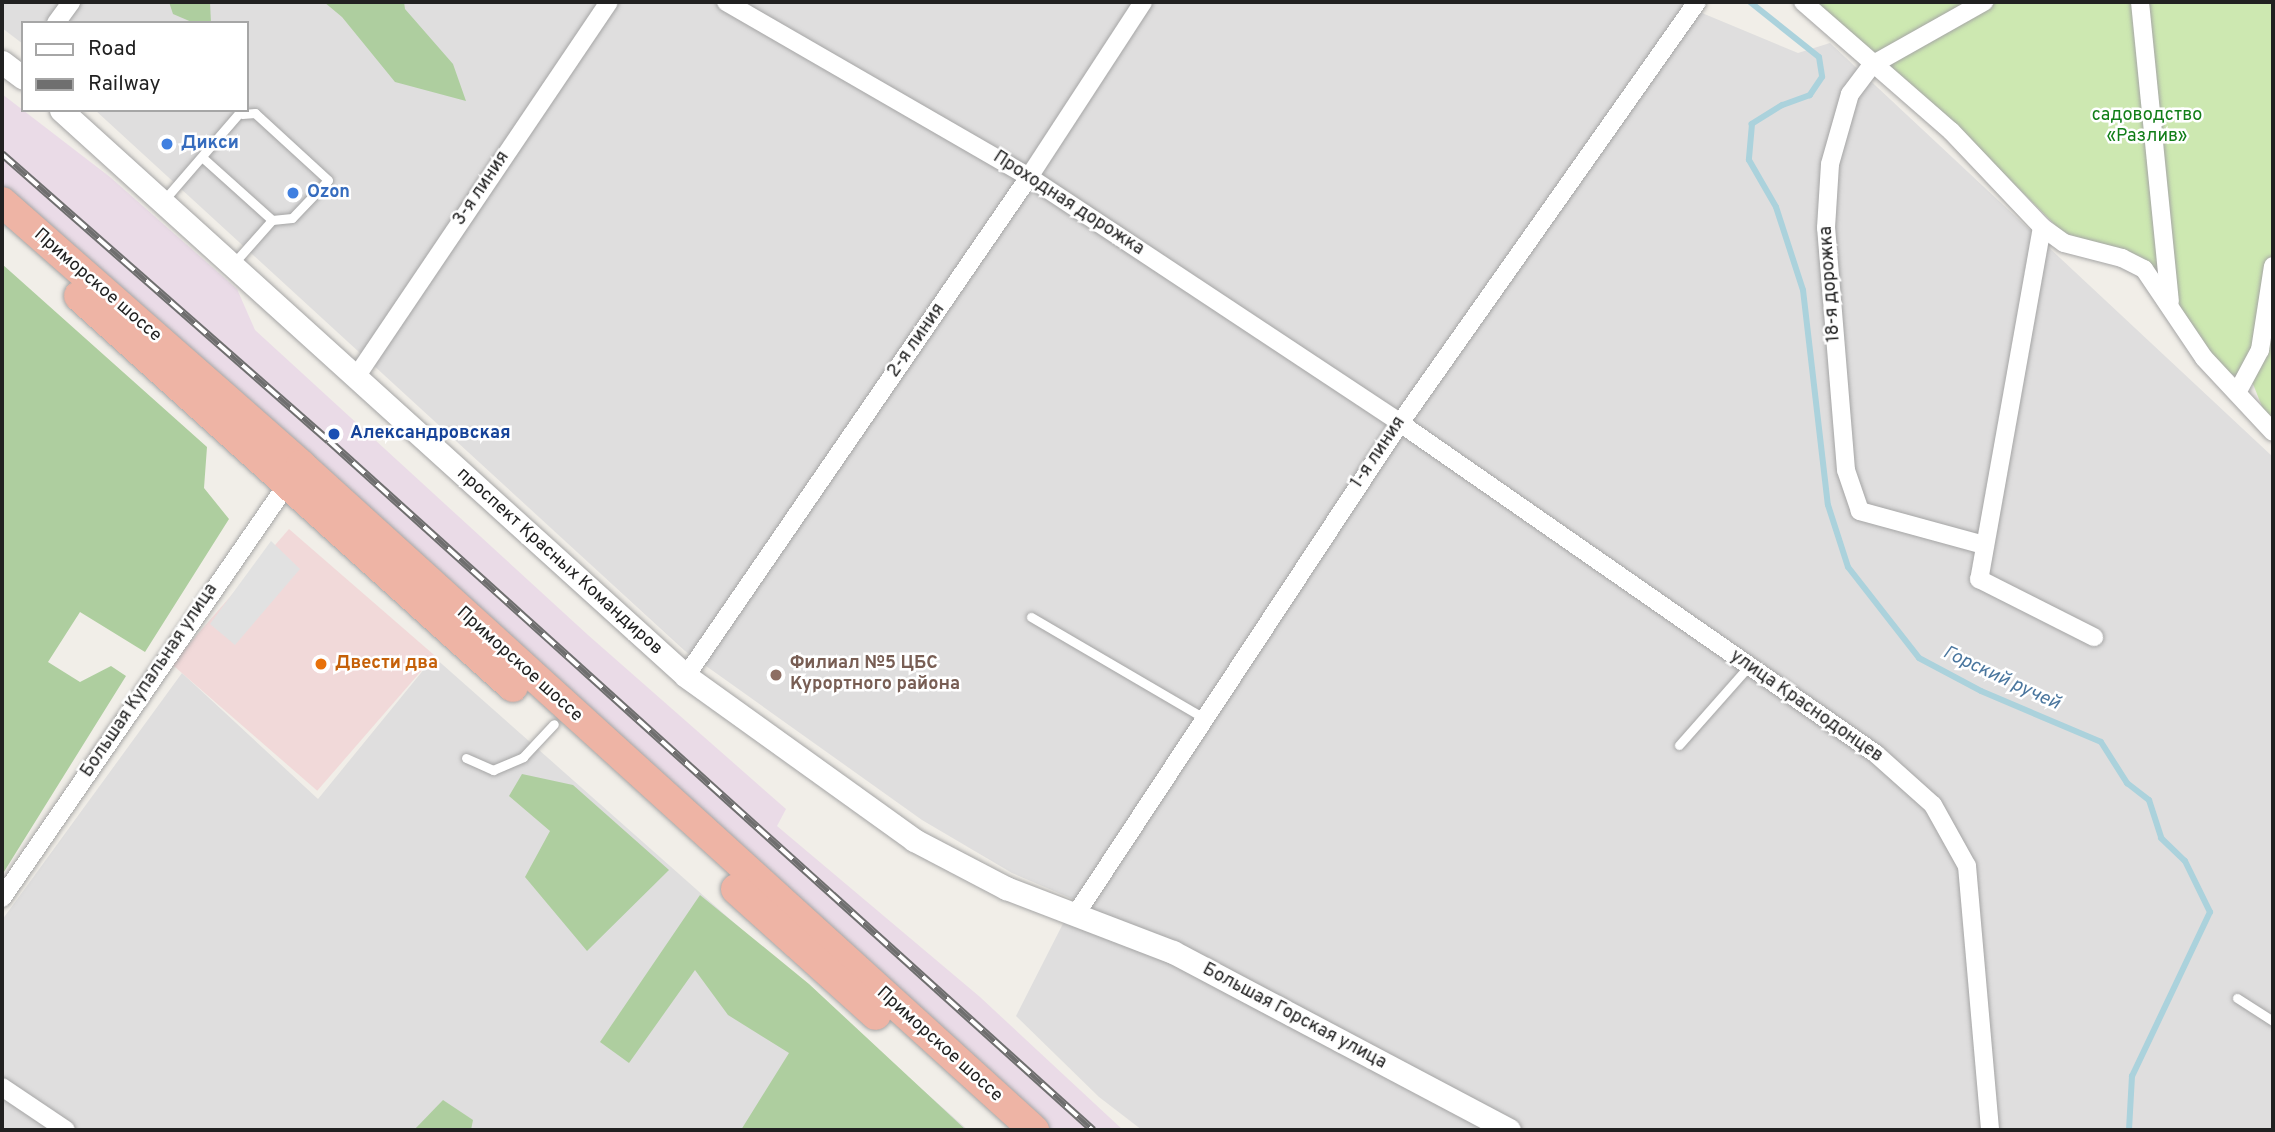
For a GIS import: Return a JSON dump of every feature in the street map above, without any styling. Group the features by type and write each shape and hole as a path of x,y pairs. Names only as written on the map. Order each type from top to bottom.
{"highway":[{"name":"Приморское шоссе","path":"2,202 554,724 1003,1130"},
{"name":"Приморское шоссе","path":"2,229 293,475 1034,1130"}],"street":[{"name":"3-я линия","path":"356,377 609,2"},
{"name":"Проходная дорожка","path":"726,2 1029,177 1400,423"},
{"name":"2-я линия","path":"686,676 1029,177 1143,2"},
{"name":"1-я линия","path":"1076,914 1400,423 1697,2"},
{"path":"1803,2 1872,65 1951,131 2042,227 2064,243 2122,258 2144,269 2170,301 2185,332 2273,432"},
{"name":"18-я дорожка","path":"1984,2 1872,65 1850,94 1829,177 1826,229 1846,470 1860,511 1984,545"},
{"path":"2140,2 2170,301"},
{"name":"проспект Красных Командиров","path":"63,112 686,676 914,840 1006,888 1076,914"},
{"path":"2042,227 1979,579 2094,636"},
{"path":"2238,391 2259,350 2273,266"},
{"name":"улица Краснодонцев","path":"1400,423 1876,754 1933,805 1967,866 1990,1130"},
{"name":"Большая Купальная улица","path":"2,898 293,475"},
{"name":"Большая Горская улица","path":"1076,914 1172,952 1509,1130"},
{"path":"2,1087 66,1130"}],"lane":[{"path":"163,202 240,112 255,113 328,180 292,218 272,220 233,264"},
{"path":"203,158 272,220"},
{"path":"1031,617 1204,718"},
{"path":"1679,745 1749,666"},
{"path":"466,758 493,770 523,757 554,724"},
{"path":"2237,998 2273,1021"}],"shaded area":[{"path":"2,2 1689,2 1702,13 1798,53 1830,43 2273,457 2273,1130 1142,1130 1099,1097 1016,1016 1075,900 1012,873 922,820 685,651 97,112 248,112 248,21 21,21 21,42 2,28"},
{"path":"2,94 21,109 21,112 25,112 110,177 237,289 255,330 588,635 786,809 777,826 980,997 1123,1130 1049,1130 2,187"},
{"path":"289,529 435,656 317,791 172,664"},
{"path":"271,541 300,569 235,645 210,624"},
{"path":"434,657 968,1130 2,1130 2,920 182,673 318,799"}],"green space":[{"path":"169,2 210,2 211,21 189,21 173,14"},
{"path":"324,2 404,2 405,9 453,64 466,101 395,82 342,17"},
{"name":"садоводство «Разлив»","path":"1815,2 2273,2 2273,420 2265,414 2253,384 2198,359 2159,305 2142,258 2063,233 1947,116"},
{"path":"2,264 207,447 204,488 229,519 145,652 80,612 48,662 80,682 111,666 126,676 2,875"},
{"path":"522,774 573,785 669,870 587,951 525,877 550,831 509,796"},
{"path":"700,895 809,984 966,1130 741,1130 789,1053 728,1015 695,970 629,1063 600,1042"},
{"path":"443,1100 473,1120 471,1130 414,1130"}],"waterway":[{"name":"Горский ручей","path":"1750,2 1819,57 1822,77 1810,95 1782,105 1752,124 1749,160 1776,207 1803,290 1828,505 1848,567 1919,658 1981,691 2101,742 2127,783 2149,800 2161,838 2185,861 2210,912 2132,1076 2129,1130"}],"railway":[{"path":"2,154 329,441 1093,1130"}],"place":[{"name":"Дикси","path":"167,144"},
{"name":"Ozon","path":"293,193"},
{"name":"Александровская","path":"334,434"},
{"name":"Двести два","path":"321,664"},
{"name":"Филиал №5 ЦБС Курортного района","path":"776,675"}]}
